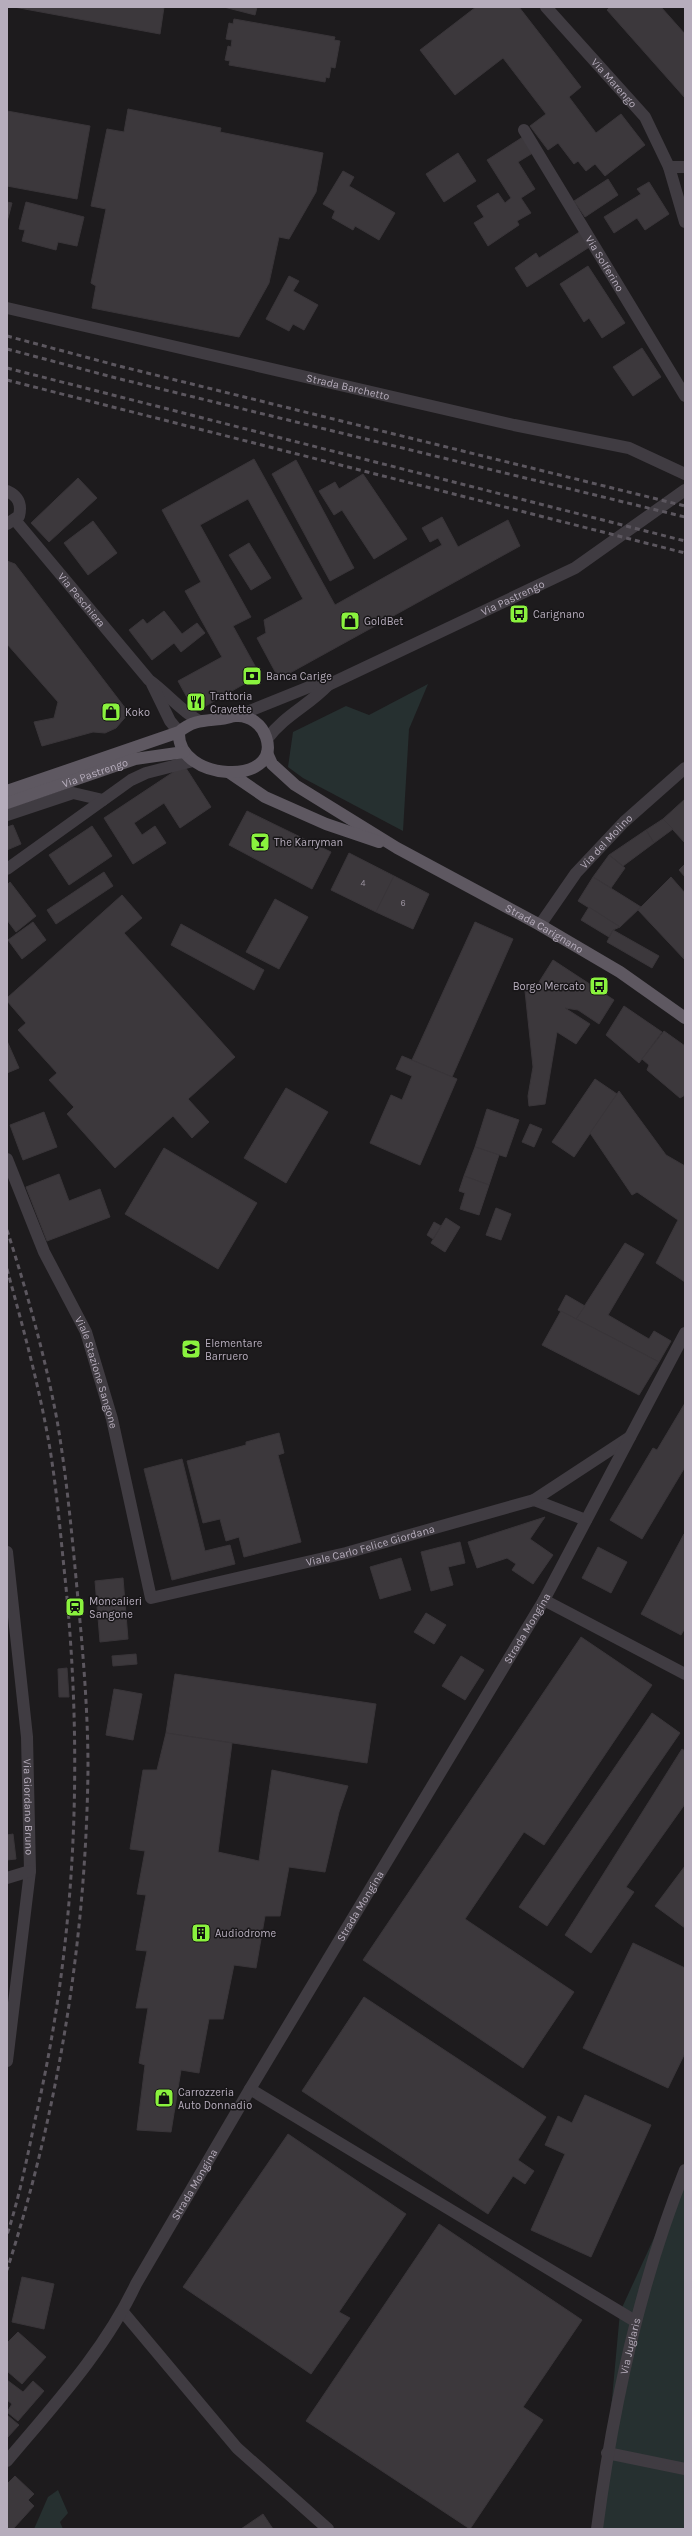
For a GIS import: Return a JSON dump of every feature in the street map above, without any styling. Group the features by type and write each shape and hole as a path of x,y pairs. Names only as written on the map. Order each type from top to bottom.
{"main road":[{"name":"Via Pastrengo","path":"7,791 179,732 188,725 199,720 237,716 248,718 260,725 267,739"},
{"path":"179,732 180,744 184,752 193,762 230,773 250,770 267,753 267,739"},
{"name":"Via Pastrengo","path":"7,803 135,759 184,752"},
{"name":"Strada Carignano","path":"267,753 272,764 295,785 397,848 540,925 620,972 685,1018"},
{"name":"Strada Carignano","path":"230,773 265,797 326,824 397,848"}],"street":[{"name":"Via Marengo","path":"546,7 645,117 669,167 685,222"},
{"name":"Via Solferino","path":"524,130 685,396"},
{"path":"669,167 685,167"},
{"name":"Strada Barchetto","path":"7,308 514,425 629,448 685,474"},
{"name":"Via Pastrengo","path":"237,716 309,687 328,685 575,568 685,490"},
{"name":"Via Peschiera","path":"7,491 16,496 20,505 11,522 149,680 167,694 178,707 199,720"},
{"name":"Via Peschiera","path":"149,680 170,721 179,732"},
{"name":"Via Pastrengo","path":"267,739 280,723 315,698 328,685"},
{"path":"7,869 131,780 146,773 193,762"},
{"name":"Via del Molino","path":"540,925 576,873 624,822 685,768"},
{"path":"7,815 74,793 102,800"},
{"name":"Viale Stazione Sangone","path":"7,1159 44,1252 60,1286 86,1332 112,1418 151,1598"},
{"name":"Strada Mongina","path":"7,2461 68,2389 123,2312 136,2284 250,2089 544,1600 685,1333"},
{"name":"Viale Carlo Felice Giordana","path":"151,1598 346,1554 534,1500 630,1437"},
{"path":"534,1500 586,1520"},
{"name":"Via Giordano Bruno","path":"7,1552 11,1620 26,1737 30,1871 7,2061"},
{"path":"544,1600 685,1674"},
{"path":"7,1878 30,1871"},
{"path":"250,2089 635,2321"},
{"name":"Via Juglaris","path":"597,2529 607,2453 635,2321 685,2170"},
{"path":"123,2312 237,2448 328,2529"},
{"path":"607,2453 685,2469"}],"shaded area":[{"path":"428,684 409,729 403,831 303,778 288,767 293,732 346,706 369,715"},
{"path":"682,2177 685,2178 685,2529 597,2529 607,2453 620,2312"},
{"path":"58,2490 68,2513 60,2522 63,2529 34,2529 48,2497"}],"building":[{"path":"14,7 164,7 160,34"},
{"path":"224,7 257,7 255,15"},
{"path":"476,7 519,7 581,87 569,97 596,133 621,114 645,145 605,176 595,164 586,171 578,161 574,164 558,143 548,150 530,126 546,114 503,58 455,95 420,50"},
{"path":"610,7 661,7 685,34 685,98 607,10"},
{"path":"234,19 335,37 334,40 340,41 335,68 331,67 329,78 326,77 325,82 229,65 230,61 225,60 228,46 231,47 232,40 226,39 229,23 233,24"},
{"path":"128,109 221,128 220,132 323,153 316,192 289,239 279,237 269,283 239,337 92,308 96,286 91,283 106,209 91,206 107,129 124,132"},
{"path":"7,111 90,126 77,199 7,186"},
{"path":"526,135 536,151 518,162 535,189 521,198 531,213 517,221 519,225 488,246 474,223 484,217 477,206 498,193 505,203 511,198 487,160"},
{"path":"458,153 476,181 444,202 426,174"},
{"path":"343,171 354,177 349,186 395,213 379,240 355,226 353,230 332,218 335,211 323,204"},
{"path":"608,179 618,195 585,217 574,201"},
{"path":"649,182 669,214 645,230 637,218 614,233 604,217 641,194 637,189"},
{"path":"7,202 12,203 7,222"},
{"path":"26,202 84,217 77,246 58,242 56,250 22,241 25,230 19,229"},
{"path":"581,231 591,246 527,287 515,268 536,253 539,258"},
{"path":"588,266 625,323 602,338 589,318 584,322 560,284"},
{"path":"289,276 299,281 293,291 318,305 304,330 293,324 289,331 266,319"},
{"path":"642,348 661,377 633,396 613,367"},
{"path":"254,459 335,605 442,545 438,538 430,542 422,528 442,517 458,547 508,520 520,546 279,679 257,638 266,633 264,620 303,599 248,499 200,525 251,617 233,626 260,675 195,712 178,681 222,657 185,591 201,582 162,510"},
{"path":"296,460 354,568 330,581 272,474"},
{"path":"363,474 407,539 374,559 342,510 334,515 319,491 335,482 339,489"},
{"path":"78,478 97,498 49,542 31,523"},
{"path":"93,521 117,553 88,575 64,543"},
{"path":"249,543 271,578 251,590 229,555"},
{"path":"7,561 15,564 129,713 116,728 105,733 93,732 42,746 34,722 54,718 58,702 7,644"},
{"path":"164,611 182,634 197,623 205,633 181,652 174,643 152,660 129,630 143,619 147,624"},
{"path":"184,765 211,807 180,828 164,803 134,823 142,835 155,826 166,843 133,864 104,818"},
{"path":"685,799 685,843 663,819"},
{"path":"247,811 331,852 312,889 229,845"},
{"path":"663,819 673,829 654,843 646,830"},
{"path":"13,825 21,844 7,850 7,827"},
{"path":"92,826 112,856 69,885 49,855"},
{"path":"646,830 654,843 623,866 609,855"},
{"path":"349,853 394,876 376,912 331,890"},
{"path":"609,855 625,868 611,888 593,877"},
{"path":"685,864 685,877 679,870"},
{"path":"104,872 113,886 56,924 47,910"},
{"path":"394,876 429,894 413,929 376,912"},
{"path":"593,877 641,907 620,927 578,901"},
{"path":"671,877 685,893 685,960 638,910"},
{"path":"10,882 36,916 16,932 7,920 7,885"},
{"path":"122,895 142,918 124,933 235,1057 188,1099 209,1122 192,1138 173,1116 115,1168 67,1114 74,1107 49,1080 57,1073 18,1030 26,1023 7,1001 7,998"},
{"path":"275,899 308,917 279,969 246,952"},
{"path":"589,907 620,927 613,930 609,937 581,920"},
{"path":"33,922 46,940 22,959 8,940"},
{"path":"475,922 513,939 452,1077 412,1060"},
{"path":"181,924 264,970 254,990 171,945"},
{"path":"613,930 659,956 652,968 607,942"},
{"path":"553,960 614,1000 599,1024 578,1010 565,1008 590,1024 576,1044 557,1032 545,1104 529,1106 528,1096 533,1067 525,991 534,990"},
{"path":"624,1006 662,1032 639,1063 606,1035"},
{"path":"664,1031 685,1046 685,1095 680,1098 647,1070 649,1065 642,1059"},
{"path":"7,1041 19,1068 7,1073"},
{"path":"402,1056 457,1079 420,1165 370,1143 391,1095 402,1100 412,1076 396,1069"},
{"path":"595,1079 617,1094 574,1157 552,1142"},
{"path":"286,1088 328,1112 286,1183 244,1158"},
{"path":"619,1091 666,1155 685,1166 685,1282 656,1263 678,1220 637,1192 632,1195 590,1133"},
{"path":"487,1109 519,1120 506,1157 475,1147"},
{"path":"44,1112 57,1147 23,1160 10,1125"},
{"path":"530,1124 542,1129 534,1147 522,1142"},
{"path":"475,1147 499,1155 489,1185 464,1176"},
{"path":"164,1148 257,1203 218,1269 125,1214"},
{"path":"59,1174 69,1201 100,1189 110,1217 47,1241 26,1187"},
{"path":"464,1176 489,1185 479,1215 460,1209 465,1193 459,1191"},
{"path":"496,1208 511,1214 501,1240 486,1235"},
{"path":"446,1218 460,1227 445,1252 431,1243"},
{"path":"434,1222 441,1226 433,1239 427,1235"},
{"path":"625,1243 644,1254 608,1315 649,1339 654,1331 671,1341 659,1362 576,1319"},
{"path":"566,1295 585,1306 576,1319 558,1310"},
{"path":"561,1311 659,1362 639,1395 542,1345"},
{"path":"685,1403 685,1467 642,1539 610,1520 653,1448 657,1450"},
{"path":"279,1433 284,1453 278,1455 301,1542 244,1557 239,1537 226,1541 220,1519 203,1523 187,1461 246,1445 246,1442"},
{"path":"182,1459 205,1551 230,1545 235,1564 172,1580 144,1469"},
{"path":"545,1517 530,1539 553,1555 533,1584 512,1570 516,1564 507,1558 477,1568 468,1542"},
{"path":"684,1534 685,1628 681,1635 641,1614"},
{"path":"460,1542 465,1563 448,1567 453,1585 431,1591 421,1552"},
{"path":"598,1547 627,1562 611,1593 582,1578"},
{"path":"401,1558 411,1590 380,1599 370,1567"},
{"path":"123,1578 128,1639 100,1642 95,1581"},
{"path":"426,1613 446,1625 434,1644 414,1632"},
{"path":"581,1637 652,1685 544,1845 524,1832 465,1919 574,1992 523,2068 363,1960"},
{"path":"136,1654 137,1664 113,1666 112,1656"},
{"path":"461,1656 484,1670 465,1700 442,1686"},
{"path":"67,1668 69,1697 59,1697 58,1669"},
{"path":"175,1674 376,1704 367,1763 166,1733"},
{"path":"114,1689 142,1694 133,1740 106,1735"},
{"path":"652,1713 680,1733 547,1926 519,1907"},
{"name":"Audiodrome","path":"166,1733 232,1743 218,1852 259,1861 272,1770 348,1786 339,1812 325,1872 289,1867 280,1916 265,1916 256,1968 234,1965 223,2019 209,2019 199,2073 181,2070 171,2132 137,2130 145,2065 139,2063 148,2008 136,2008 147,1951 136,1950 146,1895 137,1894 145,1851 130,1849 143,1770 157,1770"},
{"path":"682,1749 685,1751 685,1804 626,1887 634,1892 591,1953 565,1935"},
{"path":"13,1834 16,1859 7,1860 7,1835"},
{"path":"685,1866 685,1928 655,1906"},
{"path":"633,1943 685,1968 685,2053 668,2088 583,2048"},
{"path":"364,1997 546,2117 518,2160 534,2171 525,2184 513,2176 488,2214 302,2091"},
{"path":"585,2095 651,2125 591,2257 531,2230 565,2154 545,2145 558,2116 572,2123"},
{"path":"288,2134 406,2214 339,2312 350,2318 311,2374 183,2287"},
{"path":"439,2224 582,2320 523,2407 543,2420 470,2529 306,2421"},
{"path":"22,2277 54,2284 44,2329 12,2322"},
{"path":"18,2332 46,2357 22,2384 7,2371 7,2343"},
{"path":"7,2380 23,2392 33,2381 44,2391 18,2421 7,2412 12,2404 7,2400"},
{"path":"7,2415 19,2425 7,2438"},
{"path":"15,2476 34,2494 28,2500 34,2506 13,2529 7,2529 7,2484"},
{"path":"263,2514 273,2529 241,2529"}],"railway":[{"path":"7,336 119,366 685,506"},
{"path":"7,349 116,378 685,517"},
{"path":"7,368 685,541"},
{"path":"7,380 685,553"},
{"path":"7,1230 41,1348 57,1420 66,1479 86,1697 88,1769 82,1896 66,2022 55,2085 41,2148 7,2270"},
{"path":"7,1269 37,1384 54,1477 70,1637 74,1707 75,1776 73,1846 68,1915 60,1983 49,2052 29,2149 19,2193 7,2235"}],"place":[{"name":"Carignano","path":"519,614"},
{"name":"GoldBet","path":"350,621"},
{"name":"Banca Carige","path":"252,676"},
{"name":"Trattoria Cravette","path":"196,702"},
{"name":"Koko","path":"111,712"},
{"name":"The Karryman","path":"260,842"},
{"name":"Borgo Mercato","path":"599,986"},
{"name":"Elementare Barruero","path":"191,1349"},
{"name":"Moncalieri Sangone","path":"75,1607"},
{"name":"Audiodrome","path":"201,1933"},
{"name":"Carrozzeria Auto Donnadio","path":"164,2098"}]}
